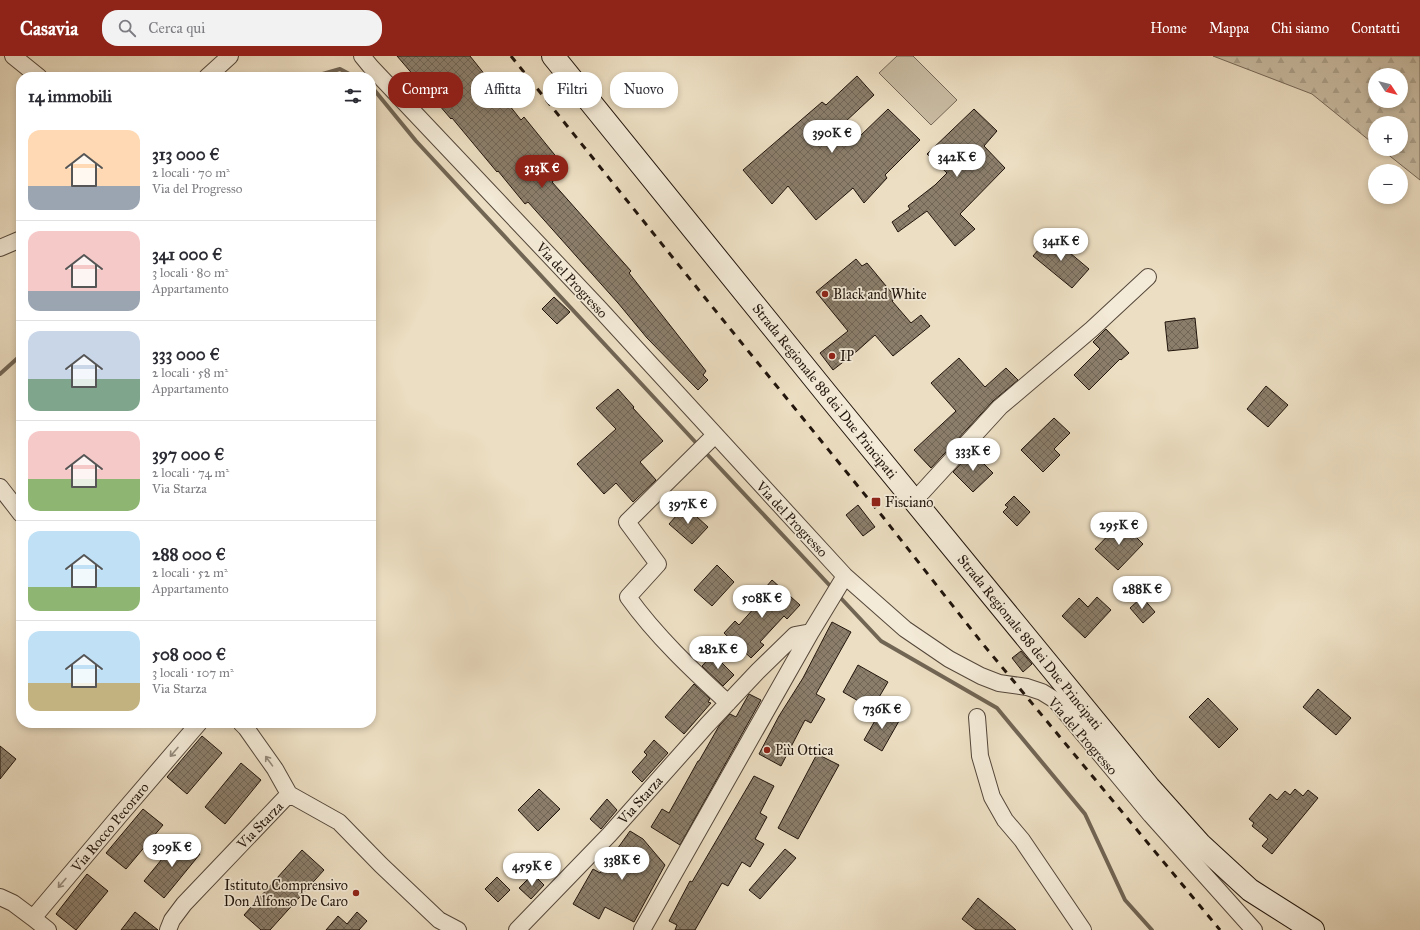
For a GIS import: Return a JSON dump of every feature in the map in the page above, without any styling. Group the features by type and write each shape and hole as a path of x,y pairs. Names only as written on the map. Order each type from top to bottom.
{"main road":[{"name":"Strada Regionale 88 dei Due Principati","path":"553,56 914,501 1149,787 1200,844 1250,890 1312,928"}],"street":[{"path":"13,56 33,72"},
{"path":"212,72 230,56"},
{"name":"Via del Progresso","path":"362,56 376,72"},
{"name":"Via del Progresso","path":"376,72 598,307 711,438 842,580 905,629 949,658 981,676 999,683 1034,689 1055,700 1151,815 1254,930"},
{"path":"0,248 16,241"},
{"path":"914,501 1000,407 1092,329 1148,277"},
{"path":"711,438 627,522 658,564 628,597 658,634 696,674 728,703"},
{"path":"0,487 16,508"},
{"path":"642,930 842,580"},
{"name":"Via Starza","path":"517,930 608,835 758,671 795,635 811,632"},
{"path":"977,717 980,756 992,797 1005,820 1022,840 1083,930"},
{"name":"Via Rocco Pecoraro","path":"34,918 195,728"},
{"path":"245,728 275,769 289,794"},
{"name":"Via Starza","path":"168,930 172,920 184,904 289,794 339,822 438,920 458,930"},
{"path":"0,897 13,903 48,930"}],"green space":[{"path":"897,56 913,56 957,100 931,125 879,73"},
{"path":"1213,56 1420,56 1420,180 1408,170 1408,164 1400,164 1390,156 1408,156 1408,116 1368,116 1368,139 1312,94"}],"building":[{"path":"397,56 470,56 483,72 471,72 471,108 511,108 521,120 524,117 567,170 552,182 631,271 629,273 706,371 703,375 708,380 698,390 647,338 618,303 528,202 525,204 452,118 451,119 442,108 463,108 463,72 411,72"},
{"path":"857,76 874,95 844,123 858,138 888,109 920,140 885,175 887,178 864,203 853,188 816,220 788,186 772,204 743,170 822,102 826,105"},
{"path":"974,109 997,131 984,146 1005,168 960,214 975,229 955,246 927,211 898,232 892,222 910,209 908,206 935,185 947,173 927,154"},
{"path":"1050,236 1089,269 1072,288 1033,256"},
{"path":"856,259 862,266 867,263 896,298 892,301 911,323 921,315 930,326 893,356 875,335 833,370 820,353 848,331 816,292"},
{"path":"554,297 570,312 557,324 542,309"},
{"path":"1195,318 1198,348 1168,351 1165,322"},
{"path":"1106,329 1129,353 1121,360 1120,359 1089,390 1074,375 1100,349 1093,342"},
{"path":"959,358 985,387 1006,368 1018,380 993,401 931,468 914,450 956,411 931,383"},
{"path":"1266,386 1288,405 1268,427 1247,409"},
{"path":"618,389 663,441 640,462 656,480 633,502 616,483 604,494 577,464 616,429 596,408"},
{"path":"1054,418 1070,433 1054,449 1060,455 1043,472 1021,450"},
{"path":"972,452 993,473 973,492 953,472"},
{"path":"1014,496 1030,512 1017,526 1003,512 1008,507 1005,505"},
{"name":"Fisciano","path":"858,505 875,527 863,536 846,515"},
{"path":"685,506 708,527 692,544 669,524"},
{"path":"1121,522 1143,544 1118,570 1095,549"},
{"path":"717,565 734,582 712,606 694,590"},
{"path":"772,580 800,605 787,619 784,616 760,642 764,645 751,658 724,633 735,621 739,625 764,597 760,594"},
{"path":"1097,597 1111,610 1085,638 1062,616 1079,598 1088,607"},
{"path":"1142,597 1155,612 1143,623 1130,608"},
{"path":"832,622 851,632 816,694 825,699 811,723 805,720 781,766 759,754 779,716 803,678"},
{"path":"1021,651 1032,664 1023,672 1012,658"},
{"path":"713,654 734,675 723,686 702,666"},
{"path":"858,665 888,682 872,709 843,692"},
{"path":"694,684 710,699 708,702 711,703 684,734 665,717"},
{"path":"1318,689 1351,718 1336,735 1303,707"},
{"path":"749,694 761,700 680,845 651,827 662,809 669,813 719,726 730,714 736,717"},
{"path":"1208,698 1238,729 1219,748 1189,717"},
{"path":"881,710 899,721 882,751 864,740"},
{"path":"202,736 222,753 187,794 167,777"},
{"path":"654,740 668,753 642,782 632,772 647,755 644,752"},
{"path":"0,746 16,759 0,779"},
{"path":"817,754 839,765 798,839 778,828"},
{"path":"241,763 261,780 225,824 205,807"},
{"path":"754,776 774,786 760,813 767,817 755,839 764,844 750,867 742,862 728,886 722,883 695,930 675,930 677,925 669,921 690,881 692,882"},
{"path":"539,789 560,809 538,831 518,810"},
{"path":"1295,789 1303,796 1308,790 1318,798 1272,854 1262,846 1268,839 1252,826 1254,823 1249,819 1270,794 1277,800 1285,791 1290,795"},
{"path":"607,799 617,810 601,829 590,819"},
{"path":"143,809 163,825 126,869 106,853"},
{"path":"630,831 643,839 665,865 634,922 605,907 599,919 573,904 593,869 600,873"},
{"path":"180,837 200,854 164,898 144,881"},
{"path":"785,849 796,858 760,899 749,890"},
{"path":"302,850 324,870 270,930 261,930 244,915"},
{"path":"87,874 108,891 76,930 56,914"},
{"path":"533,874 544,885 531,899 519,888"},
{"path":"497,877 510,890 498,902 485,889"},
{"path":"978,898 1016,930 976,930 962,919"},
{"path":"135,912 158,930 121,930"},
{"path":"357,912 367,921 359,930 326,930 338,916 347,924"}],"waterway":[{"path":"330,72 340,69 346,72"},
{"path":"376,92 416,141 699,446"},
{"path":"0,374 16,360"},
{"path":"704,451 833,589"},
{"path":"837,594 881,641 997,708 1085,814 1125,900 1152,930"}],"railway":[{"path":"511,56 883,517 982,643 1220,930"}],"place":[{"name":"Black and White","path":"825,294"},
{"name":"IP","path":"832,356"},
{"name":"Fisciano","path":"876,502"},
{"name":"Più Ottica","path":"767,750"},
{"name":"Istituto Comprensivo Don Alfonso De Caro","path":"356,893"}]}
